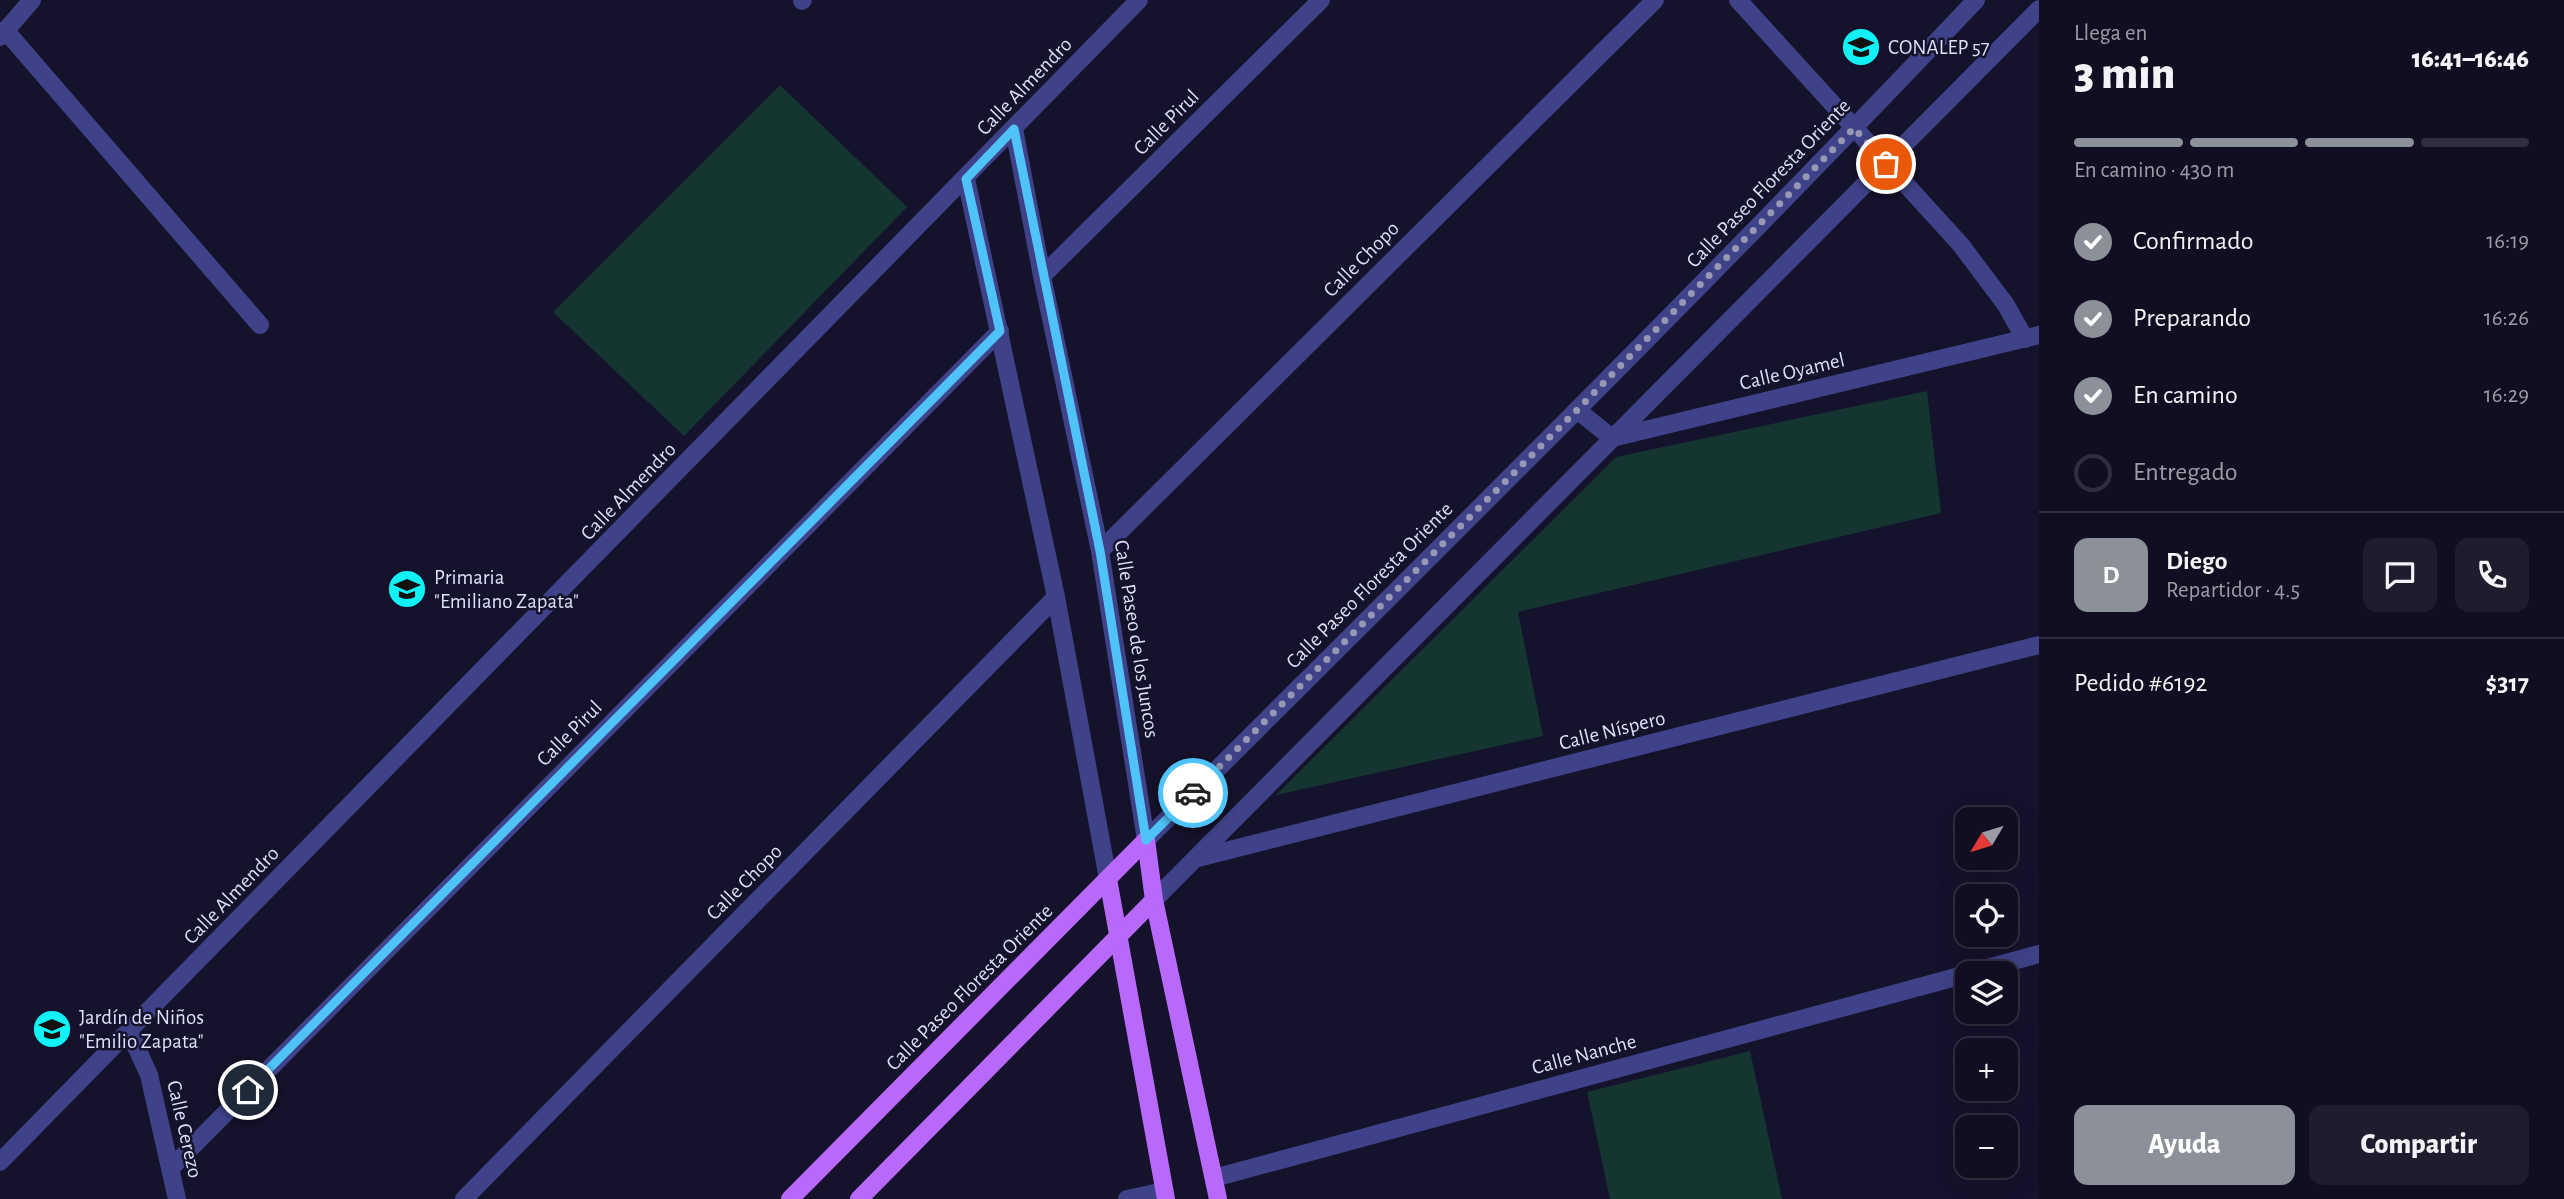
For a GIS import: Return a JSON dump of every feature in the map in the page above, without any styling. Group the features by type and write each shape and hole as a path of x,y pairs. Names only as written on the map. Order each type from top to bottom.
{"main road":[{"name":"Calle Paseo Floresta Oriente","path":"790,1199 1146,840"},
{"name":"Calle Paseo de los Juncos","path":"1146,840 1154,900 1218,1199"},
{"path":"1108,878 1165,1195"},
{"path":"859,1199 1154,900"}],"street":[{"path":"32,0 3,33 260,325"},
{"name":"Calle Almendro","path":"0,1162 1139,0"},
{"name":"Calle Pirul","path":"1042,276 1321,0"},
{"name":"Calle Chopo","path":"1100,551 1655,0"},
{"name":"Calle Oyamel","path":"1612,438 2032,337 1961,245 1738,0"},
{"name":"Calle Paseo Floresta Oriente","path":"1146,840 1577,410 1976,0"},
{"path":"1154,900 2039,9"},
{"name":"Calle Paseo de los Juncos","path":"1014,129 1100,551 1146,840"},
{"path":"966,179 1056,597 1108,878"},
{"name":"Calle Pirul","path":"171,1168 1000,331"},
{"path":"1577,410 1612,438"},
{"name":"Calle Chopo","path":"464,1199 1056,597"},
{"name":"Calle Níspero","path":"1195,859 2039,645"},
{"name":"Calle Nanche","path":"2013,961 2039,954"},
{"name":"Calle Nanche","path":"1214,1178 1955,977"},
{"name":"Calle Cerezo","path":"129,1031 149,1075 177,1199"},
{"path":"1127,1199 1165,1195"}],"green space":[{"path":"780,85 907,207 684,436 553,312"},
{"path":"1927,391 1941,513 1518,612 1543,736 1276,795 1616,457"},
{"path":"1750,1051 1782,1199 1610,1199 1587,1092"}],"way so far":[{"path":"1193,793 1577,410 1854,128 1886,164"}],"place":[{"name":"CONALEP 57","path":"1861,47"},
{"name":"Primaria \"Emiliano Zapata\"","path":"407,589"},
{"name":"Jardín de Niños \"Emilio Zapata\"","path":"52,1029"}],"route":[{"path":"248,1090 1000,331 966,179 1014,129 1100,551 1146,840 1193,793"}]}
